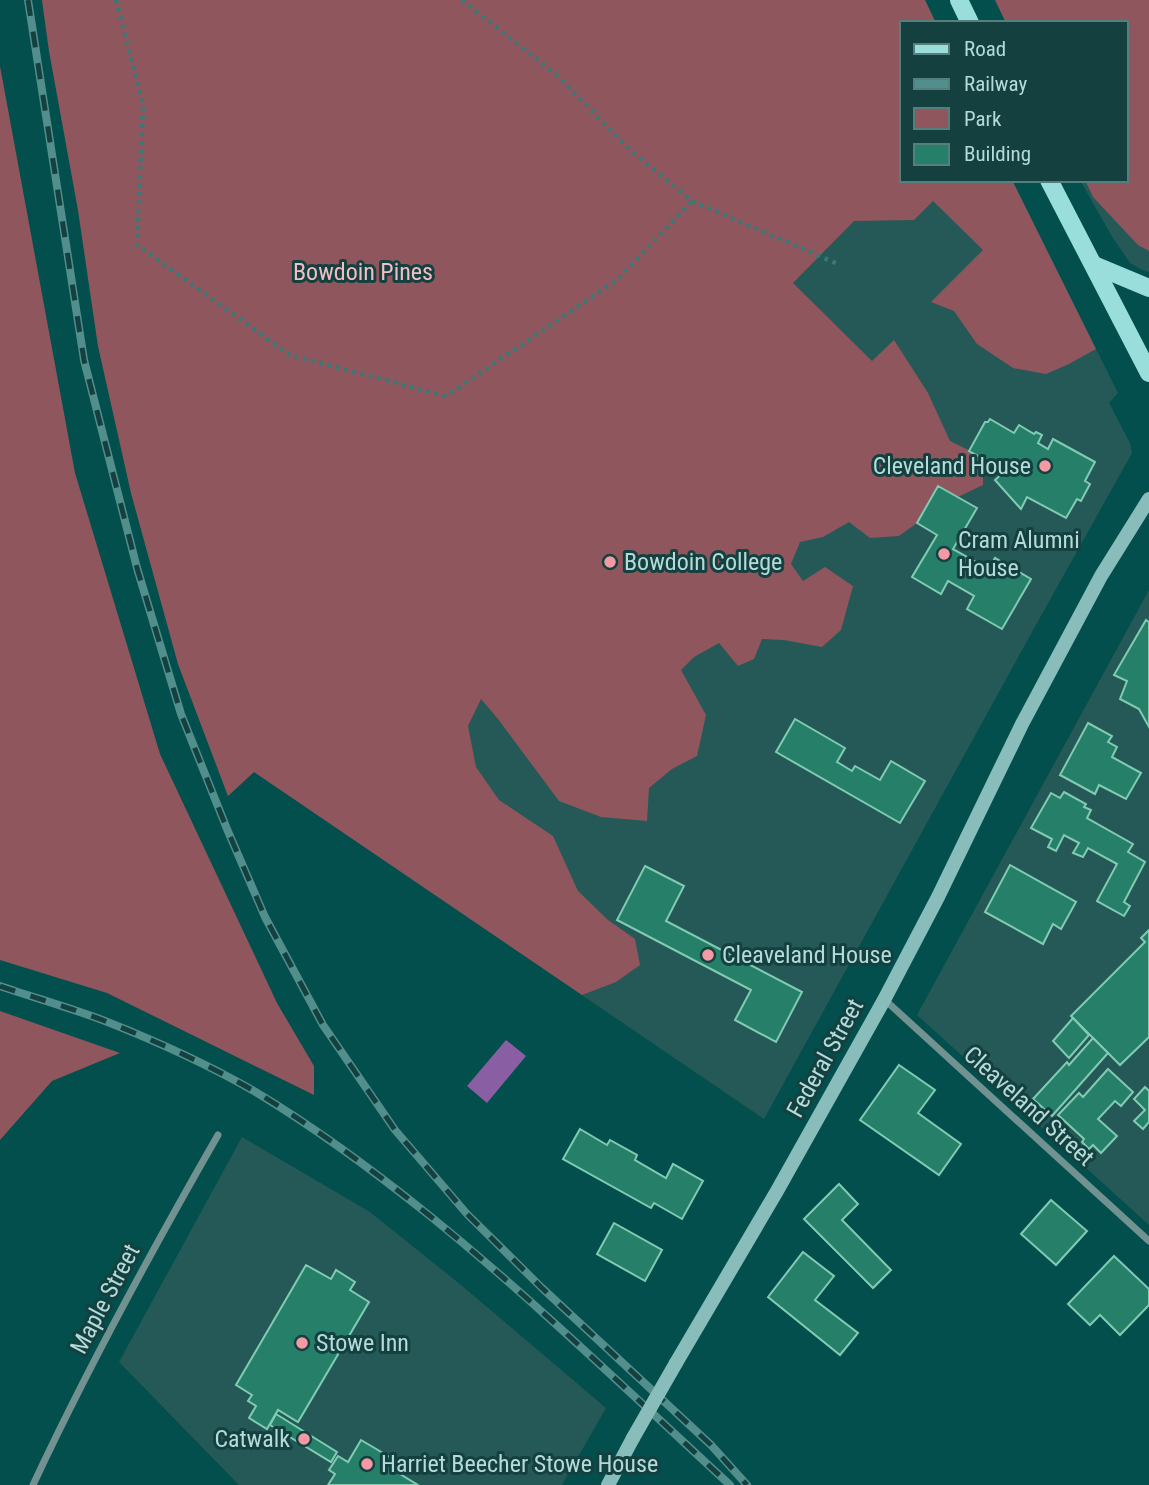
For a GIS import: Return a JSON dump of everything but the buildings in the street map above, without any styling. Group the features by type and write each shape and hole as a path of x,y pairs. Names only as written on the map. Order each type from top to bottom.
{"main road":[{"path":"959,0 969,21"},
{"path":"1050,182 1149,373"},
{"path":"1094,265 1149,288"}],"street":[{"name":"Federal Street","path":"608,1485 884,1000 938,897 1022,724 1101,576 1149,499"},
{"name":"Cleaveland Street","path":"884,1000 1149,1241"},
{"name":"Maple Street","path":"33,1485 92,1365 163,1231 218,1135"}],"path":[{"path":"116,0 143,105 137,245 290,355 446,396 617,280 692,201"},
{"path":"462,0 558,76 632,152 692,201 838,264"}],"shaded area":[{"name":"Bowdoin College","path":"42,0 925,0 935,21 900,21 900,182 1013,182 1118,393 1109,403 1130,443 1132,453 764,1119 254,772 228,796 178,664 131,493 98,346 78,210"},
{"path":"1149,57 1149,272 1130,263 1081,182 1128,182 1128,169"},
{"path":"1149,590 1149,1225 917,1015"},
{"path":"506,1040 526,1056 487,1103 467,1086"},
{"path":"242,1137 370,1212 606,1408 562,1485 239,1485 119,1362"}],"green space":[{"name":"Bowdoin Pines","path":"42,0 925,0 935,21 900,21 900,182 1013,182 1096,349 1046,374 1013,368 977,344 954,311 931,302 983,250 933,201 914,220 854,221 793,283 872,361 894,340 928,393 950,441 983,457 983,485 958,497 938,486 917,523 899,536 870,538 849,522 823,537 800,542 791,564 803,581 825,567 853,586 841,630 822,647 762,639 754,659 738,666 719,643 694,657 681,670 706,715 697,756 672,769 649,788 647,821 601,817 559,801 481,699 468,726 476,767 499,800 553,836 578,891 608,920 635,939 640,965 616,982 582,995 254,772 228,796 178,664 131,493 98,346 78,210"},
{"path":"995,0 1149,0 1149,251 1138,245 1093,197 1086,182 1128,182 1128,21 1005,21"},
{"path":"0,66 75,473 160,754 277,1003 314,1066 314,1095 107,993 0,960"},
{"path":"0,1011 120,1053 52,1081 0,1140"}],"railway":[{"path":"28,0 84,360 137,568 181,714 265,917 323,1025 395,1130 467,1214 542,1288 711,1445 747,1485"},
{"path":"0,986 105,1021 181,1053 254,1091 322,1135 388,1183 469,1248 730,1485"}],"place":[{"name":"Cleveland House","path":"1045,466"},
{"name":"Cram Alumni House","path":"944,554"},
{"name":"Bowdoin College","path":"610,562"},
{"name":"Cleaveland House","path":"708,955"},
{"name":"Stowe Inn","path":"302,1343"},
{"name":"Catwalk","path":"304,1439"},
{"name":"Harriet Beecher Stowe House","path":"367,1464"}]}
